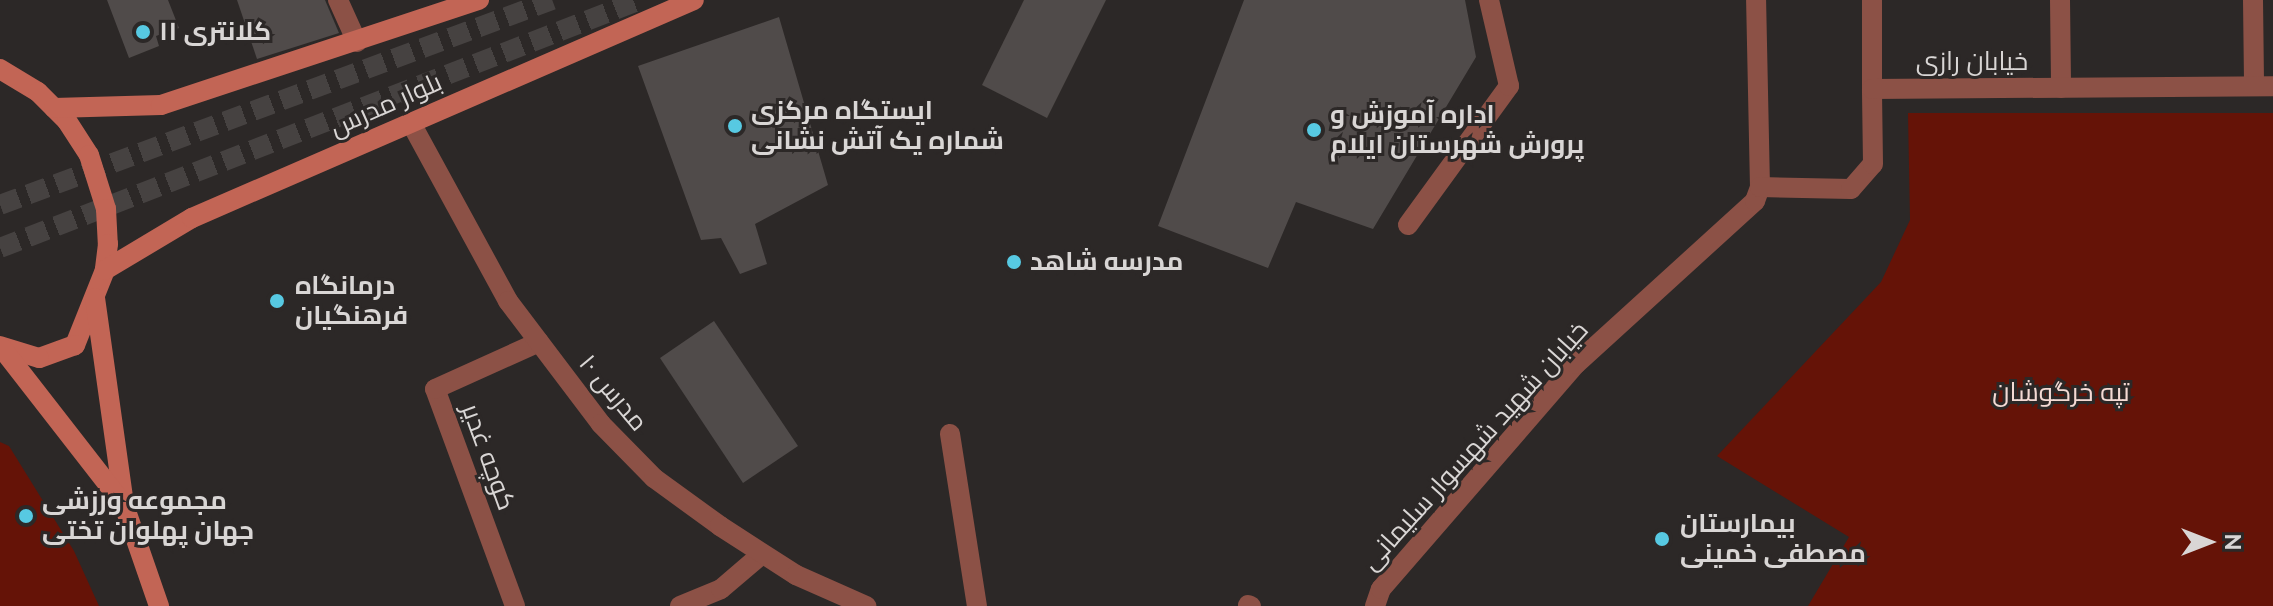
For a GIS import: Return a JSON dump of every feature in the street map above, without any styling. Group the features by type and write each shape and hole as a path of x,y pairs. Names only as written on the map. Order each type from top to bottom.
{"main road":[{"path":"54,108 161,105 479,0"},
{"name":"بلوار مدرس","path":"105,270 192,218 694,0"},
{"path":"0,346 39,358 75,345 105,270 106,209 92,162 54,108 1,68"},
{"path":"95,297 124,505 159,606"},
{"path":"0,346 124,505"}],"street":[{"path":"338,0 357,42"},
{"path":"1408,225 1509,86 1489,0"},
{"path":"1756,0 1760,187 1851,189 1873,164 1872,0"},
{"path":"2060,0 2061,88"},
{"path":"2253,0 2264,86"},
{"name":"خیابان رازی","path":"1872,89 2264,86"},
{"name":"مدرس ۱۰","path":"411,123 508,301 601,424 654,478 762,554 796,575 866,606"},
{"name":"خیابان شهید شهسوار سلیمانی","path":"1375,606 1381,589 1576,364 1755,201 1760,187"},
{"name":"کوچه غدیر","path":"515,606 435,389 539,342"},
{"path":"950,434 977,606"},
{"path":"680,606 721,589 762,554"}],"green space":[{"name":"تپه خرگوشان","path":"1908,113 2273,113 2273,606 1808,606 1849,537 1717,456 1881,282 1910,220"},
{"name":"مجموعه ورزشی جهان پهلوان تختی","path":"0,442 9,446 74,551 99,606 0,606"}],"building":[{"name":"کلانتری ۱۱","path":"107,0 168,0 179,28 156,36 159,46 129,58"},
{"path":"237,0 325,0 339,33 257,59"},
{"path":"1024,0 1106,0 1047,118 982,85"},
{"name":"اداره آموزش و پرورش شهرستان ایلام","path":"1244,0 1465,0 1476,57 1373,229 1296,202 1268,268 1158,226"},
{"name":"ایستگاه مرکزی شماره یک آتش نشانی","path":"779,17 828,185 755,224 767,264 740,274 721,238 701,240 638,66"},
{"path":"714,321 798,446 743,483 660,358"}],"tunnel":[{"path":"0,205 552,0"},
{"path":"0,248 640,0"}],"place":[{"name":"کلانتری ۱۱","path":"143,32"},
{"name":"ایستگاه مرکزی شماره یک آتش نشانی","path":"735,126"},
{"name":"اداره آموزش و پرورش شهرستان ایلام","path":"1314,130"},
{"name":"مدرسه شاهد","path":"1014,262"},
{"name":"درمانگاه فرهنگیان","path":"277,301"},
{"name":"مجموعه ورزشی جهان پهلوان تختی","path":"26,516"},
{"name":"بیمارستان مصطفی خمینی","path":"1662,539"}]}
